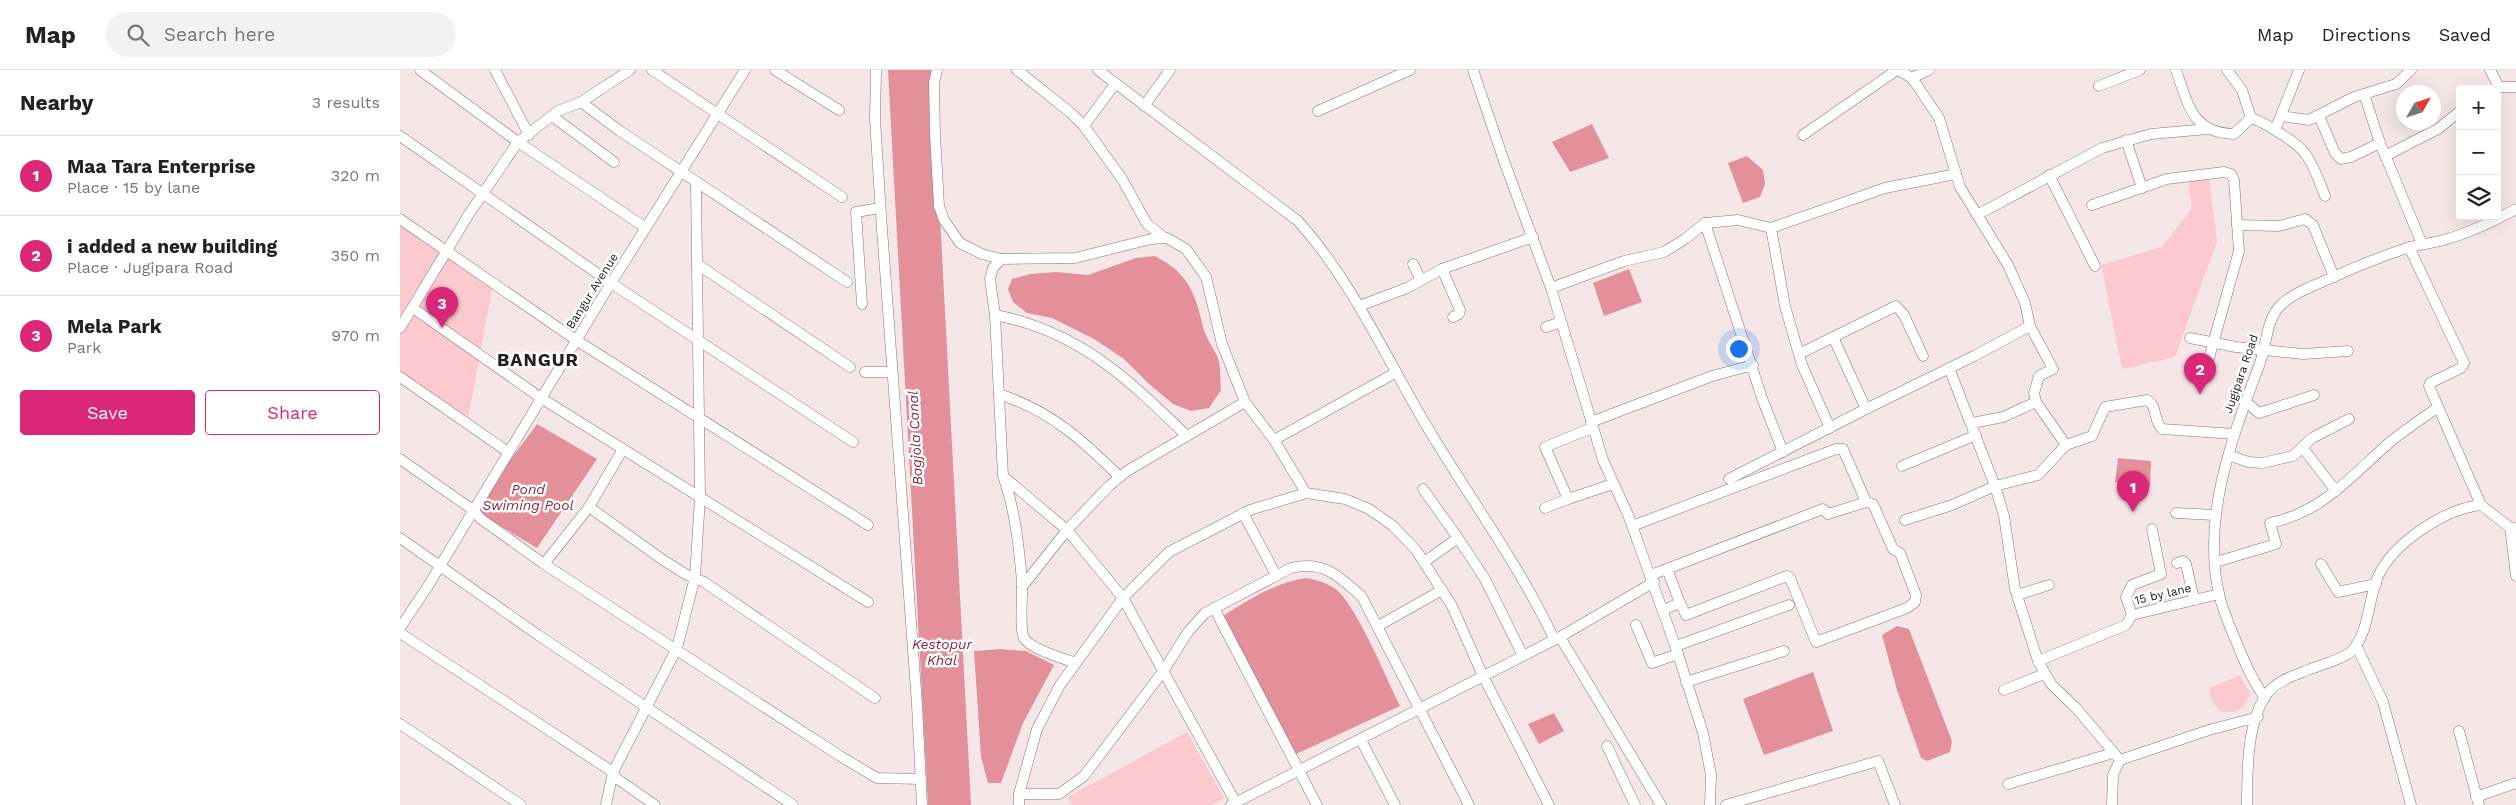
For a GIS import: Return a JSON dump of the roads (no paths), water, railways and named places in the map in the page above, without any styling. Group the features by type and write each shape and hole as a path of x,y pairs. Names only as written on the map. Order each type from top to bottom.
{"street":[{"path":"420,70 518,142 646,228"},
{"path":"495,70 530,135"},
{"path":"400,328 446,250 518,142 530,135 558,111 581,102 630,70"},
{"path":"652,70 842,197"},
{"name":"Bangur Avenue","path":"400,628 441,565 611,283 745,70"},
{"path":"775,70 839,110"},
{"path":"876,70 875,119 880,208 922,779 922,805"},
{"path":"937,70 934,83 939,206 944,220 960,243 982,254 1001,259 1075,258 1130,243 1165,238"},
{"path":"1017,70 1070,112 1084,126 1122,179 1147,224 1165,238 1186,249 1202,270 1222,344 1245,402 1274,440 1300,479 1306,493"},
{"path":"1098,70 1298,221 1323,249 1359,306 1395,374 1459,480 1661,805"},
{"path":"1144,106 1170,70"},
{"path":"1318,111 1410,70"},
{"path":"1473,70 1551,288 1591,425 1613,484 1653,578 1677,650 1703,733 1711,775 1710,805"},
{"path":"1803,135 1897,70 1912,78 1939,118 1960,187 2008,264 2026,303 2030,326 2053,369 2039,376 2034,393 2036,402 2066,445"},
{"path":"1912,78 1929,70"},
{"path":"2099,86 2140,70"},
{"path":"2176,70 2194,116 2208,129 2219,134 2234,134 2251,118"},
{"path":"2228,70 2242,90 2251,118 2275,130 2305,151 2311,160 2325,196"},
{"path":"2275,130 2299,70"},
{"path":"2281,116 2299,120 2319,116 2343,102 2396,84 2411,70"},
{"path":"2490,70 2496,85"},
{"path":"1084,126 1116,84"},
{"path":"2501,88 2516,87"},
{"path":"2364,94 2385,156 2422,244"},
{"path":"581,102 620,131 682,171 696,183 847,282"},
{"path":"2385,156 2438,129 2456,114"},
{"path":"552,116 614,162"},
{"path":"2319,116 2335,153 2341,159 2351,157 2380,143"},
{"path":"1977,215 2102,148 2150,134 2208,129"},
{"path":"400,136 611,283 853,442"},
{"path":"2126,140 2142,188"},
{"path":"2092,205 2167,179 2228,172 2234,180 2239,250 2209,358"},
{"path":"1551,288 1624,260 1664,252 1685,239 1705,223 1738,220 1771,228 1885,188 1956,174"},
{"path":"2049,175 2095,266"},
{"path":"606,805 613,772 677,648 695,577 700,498 696,183"},
{"path":"862,304 856,212 880,208"},
{"name":"Jugipara Road","path":"2265,698 2256,686 2244,661 2219,594 2215,515 2234,434 2273,315 2281,304 2294,295 2334,277 2409,247 2446,240 2516,209"},
{"path":"400,218 576,340 868,525"},
{"path":"2237,225 2279,226 2305,219 2309,220 2313,225 2334,277"},
{"path":"1705,223 1762,398 1783,452"},
{"path":"1771,228 1785,306 1799,354 1830,428"},
{"path":"1359,306 1407,288 1442,269 1533,237"},
{"path":"2409,247 2464,363 2461,368 2429,384 2437,408 2481,505 2513,528 2516,576"},
{"path":"1001,259 993,268 990,279 995,315 1003,476 1009,494 1022,587 1025,640 1059,658 1076,662"},
{"path":"698,264 850,367"},
{"path":"1413,264 1421,280"},
{"path":"1442,269 1460,310 1460,314 1453,317"},
{"path":"1799,354 1896,306 1904,315 1923,356"},
{"path":"412,308 541,398 868,602"},
{"path":"995,315 1022,320 1069,339 1102,360 1133,385 1187,436"},
{"path":"1546,326 1561,322"},
{"path":"1729,479 2030,326"},
{"path":"1833,337 1866,408"},
{"path":"2190,338 2236,348 2304,354 2348,351"},
{"path":"1568,500 1545,447 1591,425 1712,376 1752,365"},
{"path":"1949,368 1995,486 2004,516 2017,595 2038,661 2051,684 2076,708 2116,756 2112,805"},
{"path":"865,372 891,372"},
{"path":"1274,440 1395,374"},
{"path":"400,377 508,452"},
{"path":"999,394 1023,402 1060,422 1085,442 1120,477"},
{"path":"2245,401 2259,413 2314,395"},
{"path":"1906,520 1959,502 1995,486 2038,475 2066,445 2092,436 2105,407 2143,400 2151,402 2158,424 2162,429 2234,434"},
{"path":"1022,587 1068,530 1120,477 1245,402"},
{"path":"1972,423 2003,417 2036,402"},
{"path":"2216,562 2276,544 2270,523 2304,512 2336,491 2397,436 2437,408"},
{"path":"2229,455 2248,462 2262,463 2293,456 2312,438 2349,419"},
{"path":"1902,466 1976,435"},
{"path":"2302,447 2336,491"},
{"path":"544,564 589,508 623,449"},
{"path":"1632,526 1836,449 1842,449 1846,455 1866,502"},
{"path":"400,459 474,510 481,520 544,564 677,648 840,756 877,778 922,779"},
{"path":"1003,476 1068,530 1123,598 1164,670 1235,804 1557,638 1667,569 1823,508 1828,514 1866,502 1873,504 1893,549 1900,553 1912,580 1916,602 1907,608 1816,642 1789,576 1686,615 1667,569"},
{"path":"1545,508 1613,484"},
{"path":"1422,489 1485,579 1523,656"},
{"path":"1019,805 1019,794 1037,729 1060,685 1123,598 1169,552 1243,513 1306,493 1345,500 1368,509 1393,526 1424,562 1442,590 1483,676 1549,805"},
{"path":"2248,805 2249,738 2265,698 2283,680 2352,652 2362,636 2377,578 2399,547 2442,517 2466,506 2481,505"},
{"path":"589,508 663,560 688,575 695,577 875,698"},
{"path":"1243,513 1276,575"},
{"path":"2176,514 2215,515"},
{"name":"15 by lane","path":"2152,529 2162,574 2132,585 2126,597 2132,615 2219,594"},
{"path":"400,538 538,635 793,805"},
{"path":"1424,562 1458,538"},
{"path":"2177,562 2186,564 2194,600"},
{"path":"1019,794 1059,794 1084,776 1164,670 1188,632 1205,613 1276,575 1304,564 1317,565 1341,578 1362,597 1469,805"},
{"path":"2321,564 2338,592 2376,584"},
{"path":"2017,595 2049,585"},
{"path":"1378,626 1442,590"},
{"path":"1663,610 1680,603"},
{"path":"1636,625 1652,663 1677,650 1789,605"},
{"path":"1214,608 1317,805"},
{"path":"2038,661 2126,625 2132,615"},
{"path":"400,633 613,772 616,778 655,805"},
{"path":"2356,645 2383,702 2411,805"},
{"path":"1686,682 1784,651"},
{"path":"2004,690 2044,674"},
{"path":"2008,784 2258,717"},
{"path":"400,724 521,805"},
{"path":"2459,731 2478,801 2516,783"},
{"path":"1361,740 1395,805"},
{"path":"1607,746 1635,805"},
{"path":"1726,805 1878,761 1895,805"},
{"path":"1059,794 1064,805"}],"water":[{"name":"Kestopur Khal","path":"888,70 937,70 933,84 971,805 928,805"},
{"path":"1592,124 1609,158 1570,172 1552,142"},
{"path":"1747,156 1763,170 1765,184 1760,197 1743,203 1728,163"},
{"path":"1155,256 1176,270 1189,286 1194,296 1205,334 1218,358 1221,390 1209,408 1191,411 1173,404 1149,384 1124,359 1094,339 1052,318 1027,313 1013,302 1008,289 1012,279 1030,274 1056,272 1088,275 1136,258"},
{"path":"1629,269 1642,302 1604,316 1593,283"},
{"name":"Pond Swiming Pool","path":"537,424 597,459 537,548 473,510"},
{"path":"2118,458 2151,461 2150,487 2115,482"},
{"path":"1306,578 1319,581 1338,591 1355,613 1400,706 1294,755 1221,617 1272,588"},
{"path":"1897,626 1909,629 1952,741 1950,752 1927,761 1921,758 1897,690 1882,635"},
{"path":"1000,649 1026,651 1054,665 1023,723 1001,783 988,783 981,757 974,651"},
{"path":"1813,672 1833,731 1764,755 1743,699"},
{"path":"1554,713 1564,731 1539,744 1528,724"}],"place":[{"name":"Mela Park","path":"442,328"},
{"name":"i added a new building","path":"2200,394"},
{"name":"Maa Tara Enterprise","path":"2133,512"}],"district":[{"name":"BANGUR","path":"538,360"}],"water label":[{"name":"Bagjola Canal","path":"915,438"}]}
